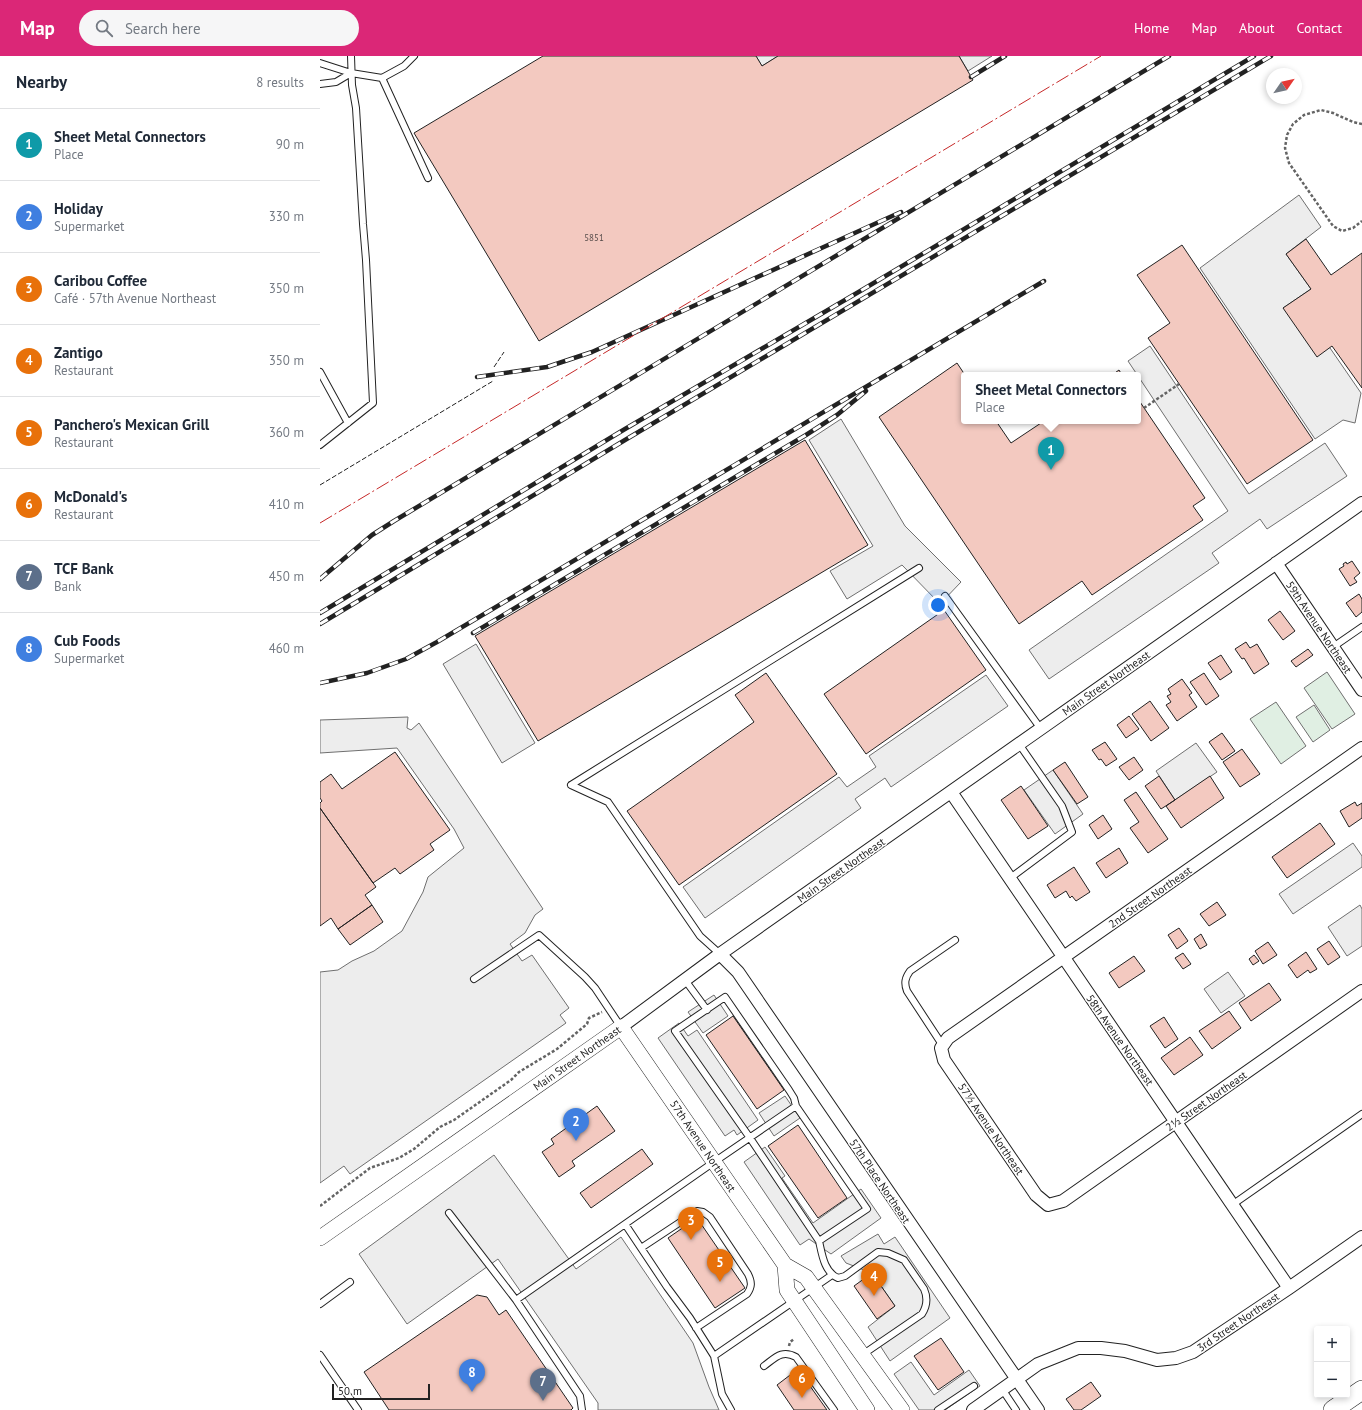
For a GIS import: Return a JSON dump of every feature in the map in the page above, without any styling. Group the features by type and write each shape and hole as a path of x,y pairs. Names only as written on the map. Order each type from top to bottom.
{"main road":[{"path":"1333,1410 1362,1390"}],"street":[{"name":"Main Street Northeast","path":"320,1238 621,1027 720,954 1362,503"},
{"name":"59th Avenue Northeast","path":"1276,563 1362,690"},
{"name":"2nd Street Northeast","path":"942,1047 948,1038 1362,748"},
{"name":"58th Avenue Northeast","path":"951,792 1289,1288"},
{"name":"57th Place Northeast","path":"720,954 738,972 1038,1410"},
{"name":"2½ Street Northeast","path":"1048,1205 1063,1201 1362,991"},
{"name":"57th Avenue Northeast","path":"621,1027 785,1265 806,1276 902,1410"},
{"name":"57½ Avenue Northeast","path":"942,1047 944,1060 1036,1195 1048,1205"},
{"name":"3rd Street Northeast","path":"973,1410 1038,1364 1078,1348 1101,1348 1125,1351 1157,1360 1176,1358 1193,1352 1362,1237"},
{"path":"785,1265 787,1290 867,1410"}],"lane":[{"path":"320,445 373,403 356,108 352,85 351,56"},
{"path":"320,63 351,73 382,78 404,66 414,56"},
{"path":"320,84 336,82 351,73"},
{"path":"382,78 428,178"},
{"path":"320,372 348,423"},
{"path":"720,954 700,936 608,802 572,785 919,568"},
{"path":"946,596 1041,729"},
{"path":"1333,647 1362,627"},
{"path":"1009,878 1072,832 1062,806 1019,744"},
{"path":"474,979 539,934 595,988 621,1027"},
{"path":"942,1047 907,991 905,984 906,977 910,971 955,940"},
{"path":"685,980 707,1010"},
{"path":"819,1241 867,1208 796,1106 794,1098 789,1090 725,997 675,1032 750,1138 819,1241 823,1259 832,1275 838,1278 845,1276 878,1252 888,1253 904,1260 927,1294 926,1307 922,1314 862,1355"},
{"path":"516,1300 796,1106"},
{"path":"1232,1205 1362,1114"},
{"path":"641,1248 698,1212 703,1212 710,1217 752,1281 751,1288 747,1294 696,1328"},
{"path":"450,1213 516,1300 580,1396 582,1410"},
{"path":"625,1224 714,1356 722,1394 731,1410"},
{"path":"714,1356 832,1275"},
{"path":"320,1304 350,1282"},
{"path":"764,1366 780,1355 787,1353 796,1357 834,1410"},
{"path":"320,1355 358,1410"},
{"path":"938,1410 974,1386"},
{"path":"1002,1389 1016,1410"}],"path":[{"path":"1362,124 1321,110 1304,115 1293,124 1287,135 1285,148 1289,163 1333,226 1342,231 1353,228 1362,221"},
{"path":"1144,408 1179,384"},
{"path":"320,1206 370,1168 399,1158 414,1149 440,1127 454,1120 511,1080 519,1072 556,1049 587,1024 589,1018 609,1009"}],"green space":[{"path":"1327,672 1355,714 1332,729 1304,688"},
{"path":"1276,702 1306,746 1281,764 1250,719"},
{"path":"1314,705 1330,730 1313,742 1296,717"}],"shaded area":[{"path":"756,56 778,56 762,66"},
{"path":"959,56 992,56 968,71"},
{"path":"1299,195 1321,227 1286,254 1311,289 1283,308 1330,348 1361,393 1355,423 1343,420 1315,439 1200,268"},
{"path":"1150,346 1249,494 1325,443 1347,476 1267,529 1260,519 1212,553 1219,563 1049,679 1029,650 1228,511 1141,380 1141,372 1135,372 1128,361"},
{"path":"841,419 905,526 961,582 940,604 902,565 847,599 830,571 873,546 809,440"},
{"path":"476,644 535,743 502,763 443,664"},
{"path":"986,675 1008,706 891,787 885,778 855,799 861,808 705,918 683,887 839,777 847,787 876,767 869,756"},
{"path":"408,717 407,728 411,730 419,723 543,909 535,915 525,933 510,944 522,961 532,955 569,1008 560,1015 566,1023 350,1174 344,1166 320,1183 320,972 338,970 352,961 374,951 402,931 423,892 428,877 464,848 454,829 397,748 320,753 320,720"},
{"path":"1196,743 1217,772 1175,800 1156,771"},
{"path":"1053,770 1083,814 1055,834 1024,790"},
{"path":"1353,843 1362,856 1362,867 1293,914 1279,894"},
{"path":"1360,905 1362,909 1362,946 1347,956 1328,927"},
{"path":"1228,972 1245,996 1221,1013 1204,989"},
{"path":"714,995 728,1016 703,1033 688,1012"},
{"path":"679,1023 688,1036 697,1030 758,1120 737,1135 734,1130 725,1136 658,1038"},
{"path":"785,1096 800,1118 774,1136 759,1113"},
{"path":"765,1147 785,1176 782,1178 813,1223 861,1189 881,1218 831,1254 809,1239 800,1245 744,1162"},
{"path":"494,1155 576,1269 621,1237 693,1343 719,1410 598,1410 598,1403 498,1259 407,1324 359,1254"},
{"path":"878,1234 884,1244 895,1237 950,1318 890,1361 868,1327 895,1306 872,1273 846,1263 841,1256"},
{"path":"911,1362 934,1395 969,1370 980,1386 945,1410 919,1410 894,1374"}],"building":[{"path":"543,56 756,56 762,66 778,56 959,56 973,80 539,341 414,133"},
{"path":"1306,239 1331,275 1362,253 1362,388 1332,346 1317,357 1283,308 1311,289 1286,254"},
{"path":"1182,245 1313,440 1247,484 1148,338 1170,323 1137,275"},
{"path":"957,363 963,372 961,372 961,424 998,424 1011,443 1040,424 1141,424 1141,403 1205,498 1193,506 1203,520 1092,595 1082,581 1019,624 879,417"},
{"path":"805,440 868,545 538,741 475,636"},
{"path":"1352,561 1360,573 1354,578 1357,582 1350,586 1339,569 1344,566 1343,564 1346,562 1347,564"},
{"path":"1359,594 1362,599 1362,612 1356,617 1346,603"},
{"path":"944,610 986,670 866,754 824,694"},
{"path":"1280,611 1295,631 1283,640 1268,620"},
{"path":"1246,642 1250,648 1257,644 1269,664 1254,674 1244,658 1242,659 1235,649"},
{"path":"1308,649 1313,655 1296,667 1291,661"},
{"path":"1221,655 1232,672 1220,680 1208,663"},
{"path":"766,673 837,774 679,885 627,811 754,722 735,695"},
{"path":"1204,673 1219,696 1206,705 1190,682"},
{"path":"1182,679 1192,693 1189,695 1197,707 1177,721 1166,705 1171,702 1167,696 1171,694 1168,689"},
{"path":"1150,701 1169,728 1151,741 1132,714"},
{"path":"1129,716 1139,729 1126,738 1117,725"},
{"path":"1222,733 1235,751 1222,760 1209,742"},
{"path":"1105,742 1117,759 1106,766 1101,759 1099,760 1092,750"},
{"path":"1242,749 1260,774 1240,787 1223,762"},
{"path":"395,752 450,830 430,844 434,850 400,874 395,868 373,883 320,808 320,803 322,801 320,798 320,782 331,774 342,789"},
{"path":"1134,757 1143,770 1129,780 1119,767"},
{"path":"1065,762 1088,797 1077,804 1053,770"},
{"path":"1159,776 1175,800 1161,809 1145,786"},
{"path":"1210,776 1224,798 1181,828 1166,806"},
{"path":"1021,786 1048,826 1028,839 1001,800"},
{"path":"1136,792 1168,839 1148,853 1130,828 1139,822 1124,800"},
{"path":"1355,802 1357,806 1362,803 1362,818 1349,827 1340,811"},
{"path":"320,808 376,887 365,895 372,905 338,929 331,918 320,926"},
{"path":"1103,815 1112,829 1098,839 1089,825"},
{"path":"1320,823 1335,844 1287,878 1272,857"},
{"path":"1119,848 1128,863 1106,878 1096,863"},
{"path":"1074,867 1090,892 1076,901 1072,896 1070,898 1066,891 1055,898 1047,885"},
{"path":"1217,902 1226,915 1209,926 1200,914"},
{"path":"372,905 383,922 350,945 338,929"},
{"path":"1179,928 1188,941 1177,949 1168,935"},
{"path":"1201,934 1207,945 1200,949 1194,939"},
{"path":"1329,941 1340,957 1328,965 1317,949"},
{"path":"1268,942 1277,955 1263,964 1255,951"},
{"path":"1306,952 1317,969 1310,973 1308,970 1297,978 1288,965"},
{"path":"1183,953 1191,964 1183,969 1175,958"},
{"path":"1254,955 1259,961 1253,965 1249,959"},
{"path":"1134,956 1145,971 1119,988 1109,973"},
{"path":"1269,983 1281,1000 1251,1021 1239,1003"},
{"path":"1229,1011 1241,1028 1212,1049 1199,1031"},
{"path":"733,1016 784,1090 757,1109 706,1035"},
{"path":"1164,1017 1178,1039 1165,1048 1150,1026"},
{"path":"1190,1037 1203,1055 1174,1075 1161,1058"},
{"path":"597,1106 615,1131 572,1161 575,1166 559,1177 542,1152 554,1144 551,1139"},
{"path":"798,1125 847,1198 818,1218 768,1146"},
{"path":"642,1149 653,1164 591,1208 580,1193"},
{"path":"697,1218 745,1288 715,1308 668,1238"},
{"path":"872,1273 895,1306 877,1319 854,1286"},
{"path":"477,1295 487,1297 499,1315 506,1310 573,1408 571,1410 389,1410 364,1372"},
{"path":"941,1338 964,1372 938,1390 914,1356"},
{"path":"798,1369 827,1410 794,1410 777,1385"},
{"path":"1091,1382 1101,1396 1081,1410 1074,1410 1066,1399"}],"railway":[{"path":"971,77 1005,56"},
{"path":"320,579 372,535 394,521 1169,56"},
{"path":"320,613 625,429 862,290 1254,56"},
{"path":"320,624 630,437 1271,56"},
{"path":"477,377 547,367 592,352 901,212"},
{"path":"320,683 367,673 406,659 437,642 1044,281"},
{"path":"473,633 806,435 837,415 866,391"}],"fence":[{"path":"494,367 504,352"},
{"path":"320,485 493,381"}],"power":[{"path":"320,523 1101,56"}],"place":[{"name":"Sheet Metal Connectors","path":"1051,470"},
{"name":"Holiday","path":"576,1141"},
{"name":"Caribou Coffee","path":"691,1240"},
{"name":"Panchero's Mexican Grill","path":"720,1282"},
{"name":"Zantigo","path":"874,1296"},
{"name":"Cub Foods","path":"472,1392"},
{"name":"McDonald's","path":"802,1398"},
{"name":"TCF Bank","path":"543,1401"}]}
